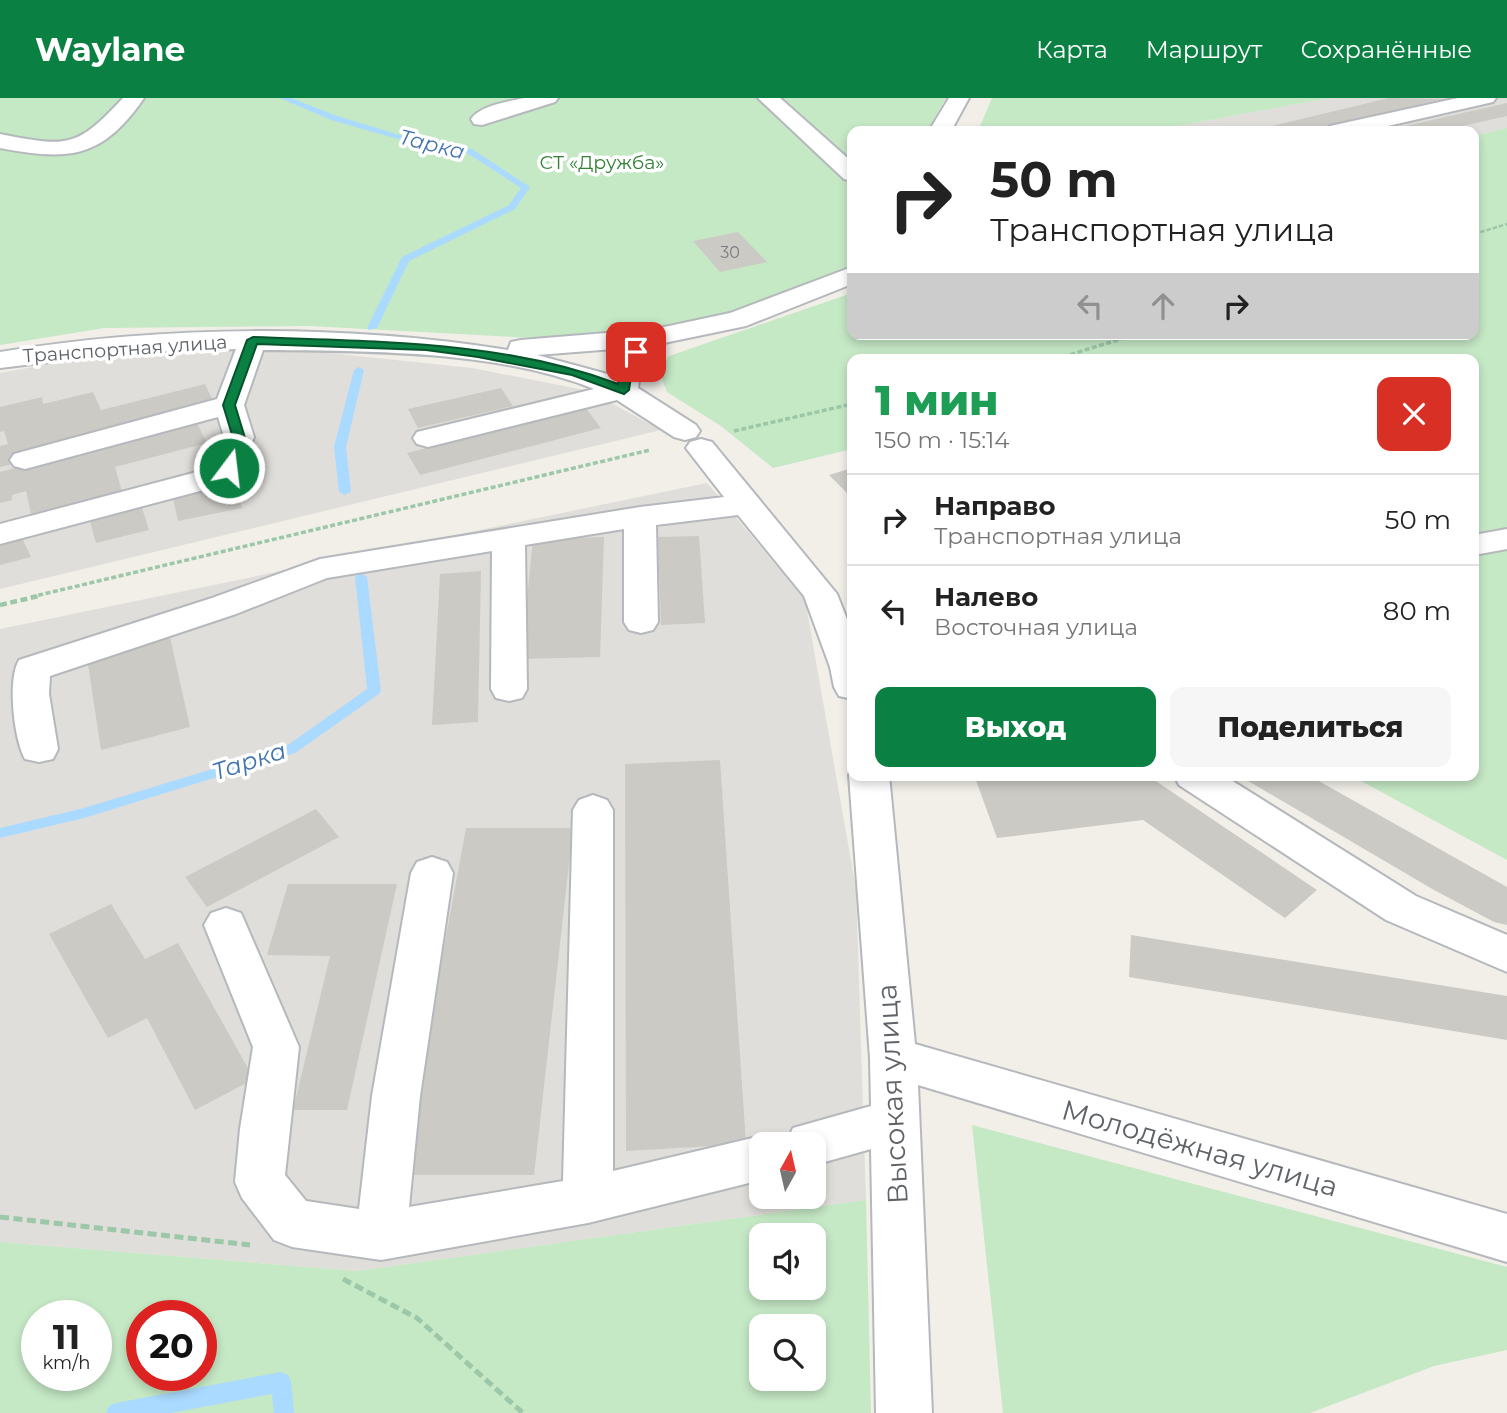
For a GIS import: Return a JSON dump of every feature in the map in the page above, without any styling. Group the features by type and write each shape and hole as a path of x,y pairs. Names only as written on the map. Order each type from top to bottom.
{"street":[{"path":"0,141 52,148 83,145 95,139 134,98"},
{"path":"482,119 503,110 548,98"},
{"path":"768,98 847,169"},
{"path":"943,126 959,98"},
{"path":"1360,126 1486,98"},
{"path":"426,347 525,348 655,337 737,320 847,277"},
{"path":"624,390 627,362 655,337"},
{"path":"0,534 204,481 229,468 239,438 229,405 253,340"},
{"name":"Транспортная улица","path":"0,360 168,342 253,340 426,347 478,353 575,372 624,390"},
{"path":"428,438 624,390 693,440 747,504 836,597 847,661"},
{"path":"25,460 229,405"},
{"path":"39,749 31,694 16,674 224,606 320,569 640,517 747,504"},
{"path":"640,517 641,622"},
{"path":"509,538 509,690"},
{"path":"1479,544 1507,539"},
{"name":"Высокая улица","path":"870,781 893,1058 904,1413"},
{"path":"1202,781 1401,908 1507,954"},
{"path":"588,1200 593,810"},
{"path":"382,1236 396,1096 432,873"},
{"path":"226,926 276,1046 264,1129 260,1182 292,1223 382,1236 588,1200 749,1161"},
{"name":"Молодёжная улица","path":"893,1058 1507,1238"},
{"path":"826,1140 895,1121"}],"path":[{"path":"1479,232 1507,224"},
{"path":"1072,354 1118,340"},
{"path":"733,431 847,405"},
{"path":"0,605 651,450"},
{"path":"0,1217 256,1245"},
{"path":"332,1274 417,1318 523,1413"}],"shaded area":[{"path":"1331,98 1507,98 1507,128 1479,135 1479,126 1177,126"},
{"path":"234,348 310,351 472,368 589,391 661,430 0,589 0,373 82,358"},
{"path":"707,483 805,599 856,889 866,1200 826,1206 826,1132 749,1132 749,1209 801,1209 357,1271 0,1242 0,629"}],"green space":[{"name":"СТ «Дружба»","path":"0,98 946,98 930,126 847,126 847,268 785,295 714,317 642,329 533,338 310,326 104,328 0,345"},
{"path":"992,98 1331,98 1177,126 980,126"},
{"path":"1507,128 1507,860 1361,781 1479,781 1479,354 847,354 847,450 773,468 721,426 667,392 659,371 669,356 847,295 847,340 1479,340 1479,135"},
{"path":"972,1125 1507,1267 1507,1350 1434,1366 1310,1413 1003,1413"},
{"path":"866,1200 871,1413 0,1413 0,1242 357,1271 801,1209 826,1209 826,1206"}],"building":[{"path":"1389,98 1443,99 1326,126 1272,126"},
{"path":"1507,103 1507,116 1463,126 1405,126"},
{"path":"738,232 767,262 720,272 693,241"},
{"path":"205,384 214,403 12,455 13,464 0,467 0,446 8,444 4,431 0,432 0,407 42,397 43,404 93,392 101,410"},
{"path":"501,388 513,406 418,428 408,409"},
{"path":"585,407 601,428 420,475 407,453"},
{"path":"196,421 207,443 115,467 122,492 31,514 26,491 12,495 12,500 0,503 0,472"},
{"path":"847,470 847,493 829,475"},
{"path":"236,486 242,508 178,521 173,498"},
{"path":"142,508 149,530 96,543 90,521"},
{"path":"21,536 31,557 0,565 0,542"},
{"path":"699,536 705,623 661,625 658,537"},
{"path":"604,537 600,657 521,659 533,539"},
{"path":"481,571 478,722 432,725 440,574"},
{"path":"170,637 190,727 101,750 87,658"},
{"path":"720,760 746,1144 626,1151 625,764"},
{"path":"976,781 1156,781 1317,890 1285,918 1143,820 997,838"},
{"path":"1248,781 1319,781 1507,887 1507,925 1494,922 1434,890"},
{"path":"316,809 339,837 207,907 185,877"},
{"path":"466,828 573,828 534,1175 402,1175"},
{"path":"288,884 397,884 347,1110 293,1110 330,956 267,955"},
{"path":"111,904 145,959 178,943 254,1079 195,1110 147,1018 108,1038 49,934"},
{"path":"1131,935 1507,996 1507,1040 1129,977"}],"waterway":[{"name":"Тарка","path":"284,98 334,118 419,143 469,151 526,187 512,207 405,259 372,328"},
{"name":"Тарка","path":"345,492 340,447 359,370"},
{"name":"Тарка","path":"0,833 84,813 290,750 374,691 361,577"},
{"name":"Тарка","path":"116,1413 281,1382 284,1413"}],"route":[{"path":"229,468 239,438 229,405 253,340 426,347 478,353 575,372 624,390 627,362 636,352"}]}
